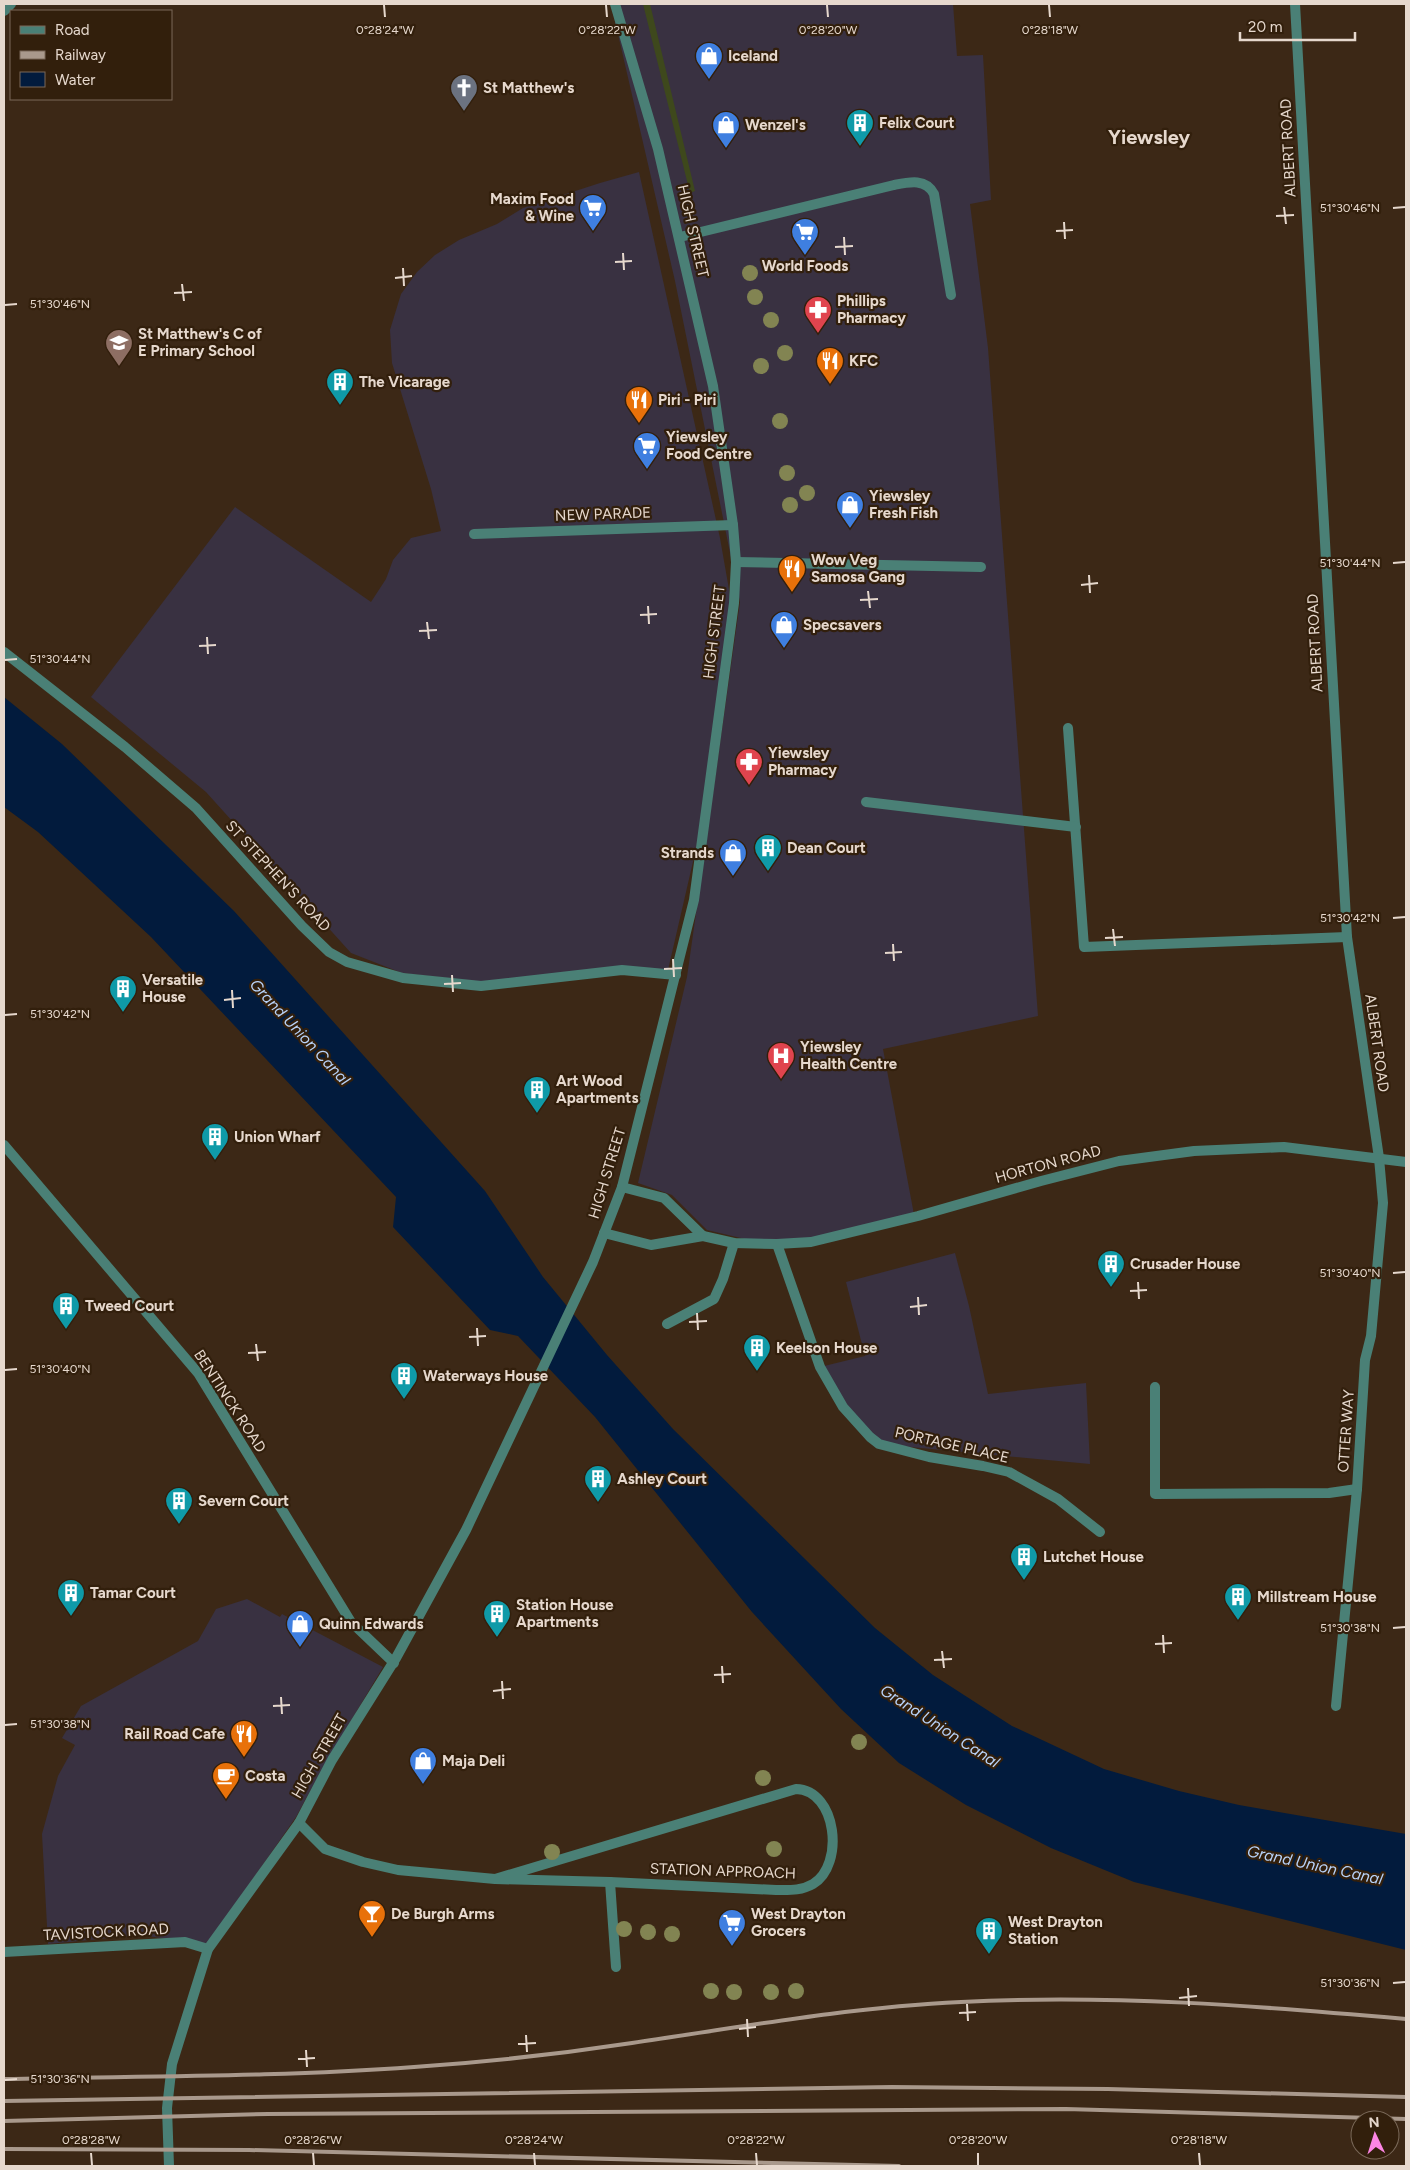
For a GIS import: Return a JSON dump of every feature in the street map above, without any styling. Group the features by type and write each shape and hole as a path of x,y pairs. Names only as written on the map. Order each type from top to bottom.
{"street":[{"path":"4,11 11,4"},
{"name":"HIGH STREET","path":"169,2166 168,2108 172,2064 208,1949 300,1823 332,1760 394,1663 466,1530 593,1262 622,1188 694,900 734,603 736,562 733,525 713,386 680,237 658,148 615,4"},
{"name":"ALBERT ROAD","path":"1295,4 1347,937 1379,1158"},
{"path":"680,237 894,185 920,182 927,185 934,194 951,295"},
{"name":"NEW PARADE","path":"474,534 733,525"},
{"path":"736,562 981,568"},
{"name":"ST STEPHEN'S ROAD","path":"4,652 125,747 196,808 302,926 329,952 347,962 404,978 481,986 622,970 676,975"},
{"path":"1068,728 1084,948 1347,937"},
{"path":"866,802 1076,827"},
{"name":"BENTINCK ROAD","path":"4,1146 198,1373 351,1622 394,1663"},
{"name":"HORTON ROAD","path":"604,1233 651,1245 703,1236 734,1243 776,1244 812,1242 918,1216 1119,1161 1158,1155 1284,1147 1406,1162"},
{"name":"OTTER WAY","path":"1336,1706 1357,1489 1365,1360 1372,1336 1383,1203 1379,1158"},
{"path":"622,1188 664,1198 703,1236"},
{"path":"667,1324 714,1299 723,1280 734,1243"},
{"name":"PORTAGE PLACE","path":"776,1244 820,1367 842,1407 870,1437 879,1444 929,1457 1009,1472 1058,1500 1100,1532"},
{"path":"1154,1387 1155,1494 1329,1493 1357,1489"},
{"name":"STATION APPROACH","path":"300,1823 325,1849 363,1862 438,1875 495,1880 610,1882 776,1890 802,1889 816,1882 824,1873 831,1854 830,1821 824,1803 816,1795 803,1789 790,1790 711,1816 495,1880"},
{"path":"610,1882 616,1967"},
{"name":"TAVISTOCK ROAD","path":"4,1952 185,1942 208,1949"}],"shaded area":[{"path":"611,4 953,4 957,56 983,55 991,200 970,204 988,348 1038,1016 883,1049 915,1220 775,1246 707,1230 672,1195 638,1183 687,977 740,602 675,281"},
{"path":"639,172 720,538 731,601 698,840 668,970 482,982 402,973 351,953 206,792 91,697 235,507 371,602 386,579 393,560 411,538 441,531 431,489 392,363 390,330 401,294 417,272 435,255 459,240 497,224 523,208"},
{"path":"955,1253 969,1306 988,1394 1086,1383 1090,1464 879,1444 870,1437 820,1367 865,1356 846,1282"},
{"path":"247,1599 280,1617 282,1614 383,1667 296,1817 207,1945 141,1935 48,1944 42,1834 58,1776 75,1745 62,1738 81,1706 198,1641 216,1609"}],"green space":[{"path":"643,4 650,4 695,191 690,193"}],"water":[{"name":"Grand Union Canal","path":"4,697 62,744 234,911 485,1191 543,1277 607,1355 673,1429 875,1628 933,1675 1012,1726 1104,1769 1179,1791 1239,1805 1406,1834 1406,1950 1134,1882 1051,1848 966,1805 899,1763 841,1709 752,1612 595,1417 518,1336 490,1330 393,1227 396,1197 151,937 38,832 4,807"}],"railway":[{"path":"4,2079 261,2074 441,2065 578,2051 837,2013 961,2002 1073,1999 1128,2000 1239,2006 1406,2019"},
{"path":"4,2101 892,2087 1108,2089 1406,2097"},
{"path":"4,2121 268,2114 1066,2109 1406,2119"},
{"path":"4,2149 249,2150 899,2166"}],"place":[{"name":"Iceland","path":"709,80"},
{"name":"St Matthew's","path":"464,112"},
{"name":"Felix Court","path":"860,147"},
{"name":"Wenzel's","path":"726,149"},
{"name":"Maxim Food & Wine","path":"593,232"},
{"name":"World Foods","path":"805,256"},
{"name":"Phillips Pharmacy","path":"818,334"},
{"name":"St Matthew's C of E Primary School","path":"119,367"},
{"name":"KFC","path":"830,385"},
{"name":"The Vicarage","path":"340,406"},
{"name":"Piri - Piri","path":"639,424"},
{"name":"Yiewsley Food Centre","path":"647,470"},
{"name":"Yiewsley Fresh Fish","path":"850,529"},
{"name":"Wow Veg Samosa Gang","path":"792,593"},
{"name":"Specsavers","path":"784,649"},
{"name":"Yiewsley Pharmacy","path":"749,786"},
{"name":"Dean Court","path":"768,872"},
{"name":"Strands","path":"733,877"},
{"name":"Versatile House","path":"123,1013"},
{"name":"Yiewsley Health Centre","path":"781,1080"},
{"name":"Art Wood Apartments","path":"537,1114"},
{"name":"Union Wharf","path":"215,1161"},
{"name":"Crusader House","path":"1111,1288"},
{"name":"Tweed Court","path":"66,1330"},
{"name":"Keelson House","path":"757,1372"},
{"name":"Waterways House","path":"404,1400"},
{"name":"Ashley Court","path":"598,1503"},
{"name":"Severn Court","path":"179,1525"},
{"name":"Lutchet House","path":"1024,1581"},
{"name":"Tamar Court","path":"71,1617"},
{"name":"Millstream House","path":"1238,1621"},
{"name":"Station House Apartments","path":"497,1638"},
{"name":"Quinn Edwards","path":"300,1648"},
{"name":"Rail Road Cafe","path":"244,1758"},
{"name":"Maja Deli","path":"423,1785"},
{"name":"Costa","path":"226,1800"},
{"name":"De Burgh Arms","path":"372,1938"},
{"name":"West Drayton Grocers","path":"732,1947"},
{"name":"West Drayton Station","path":"989,1955"}],"district":[{"name":"Yiewsley","path":"1149,137"}]}
